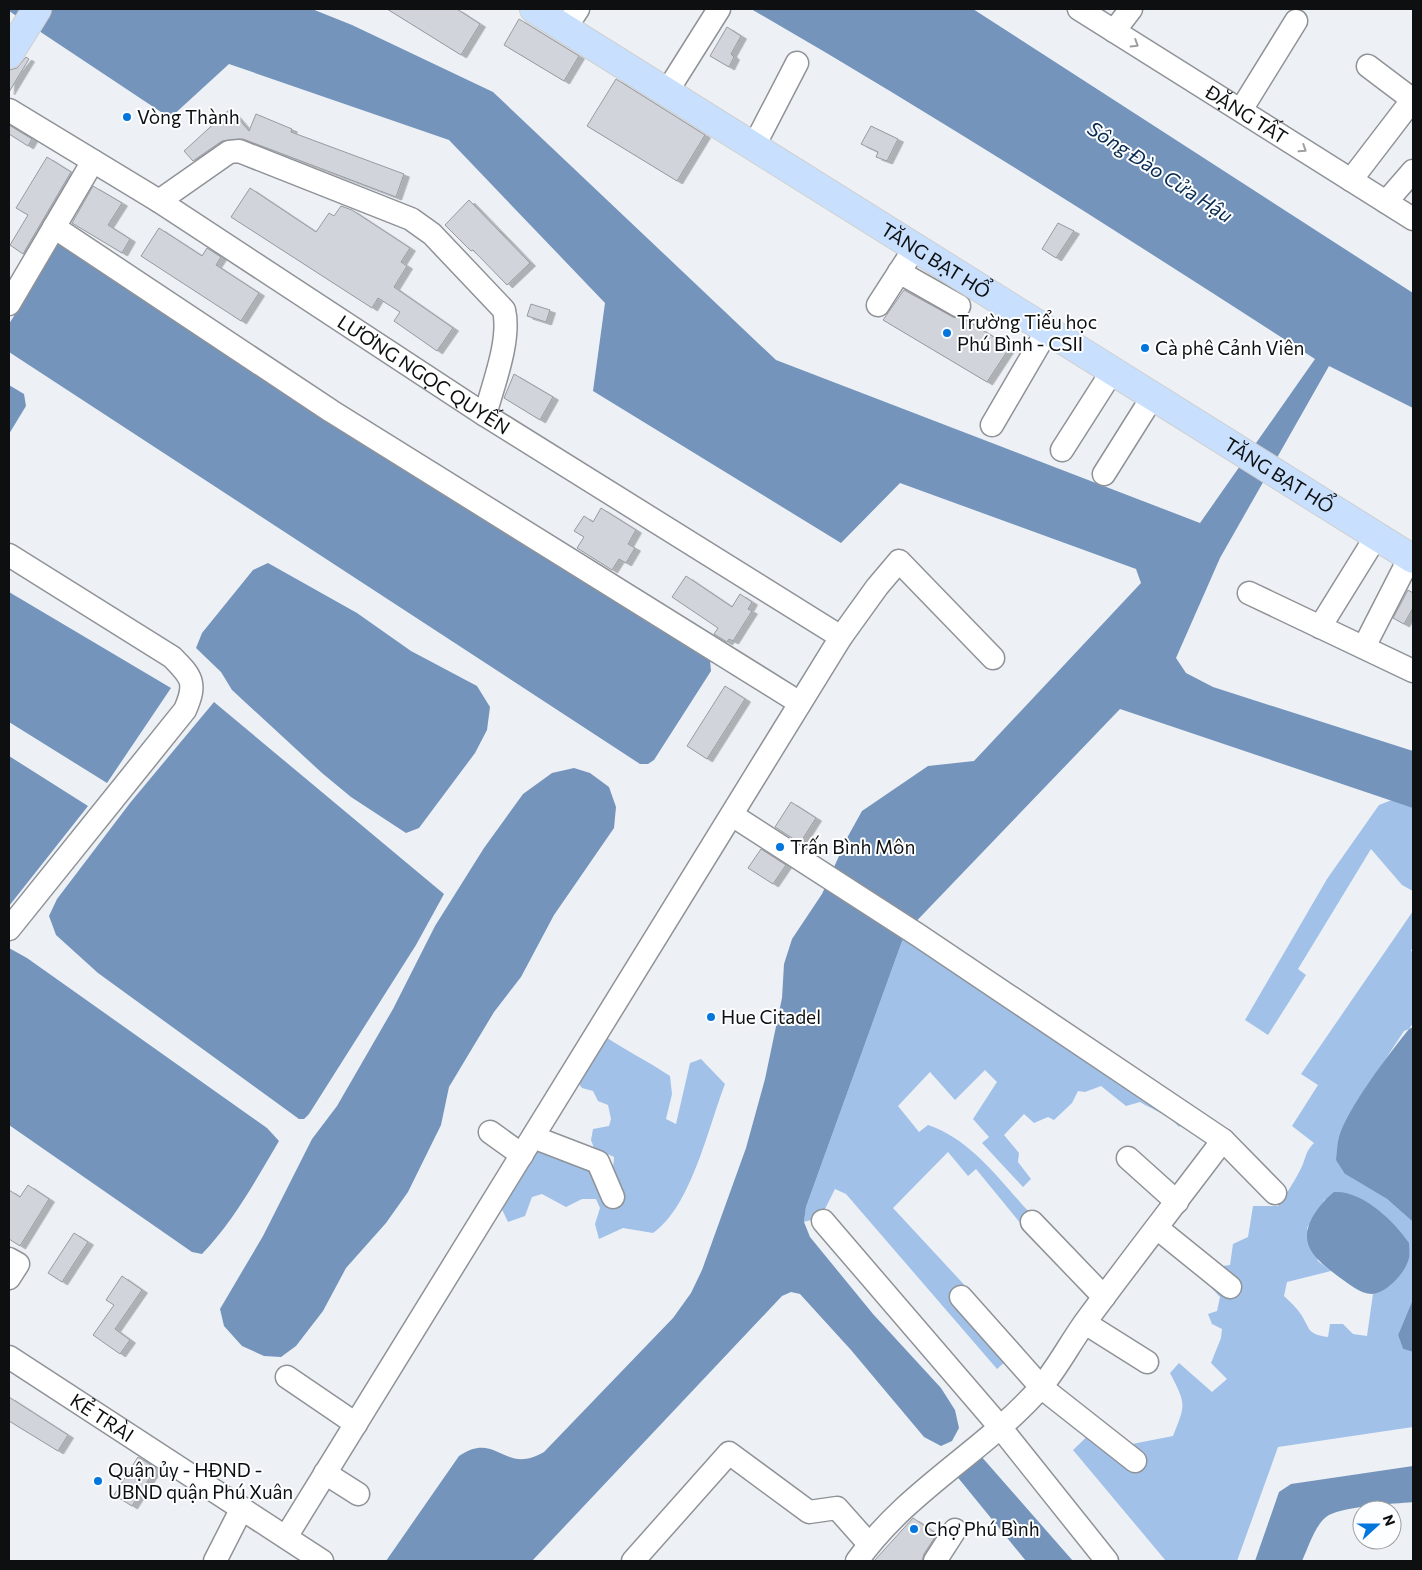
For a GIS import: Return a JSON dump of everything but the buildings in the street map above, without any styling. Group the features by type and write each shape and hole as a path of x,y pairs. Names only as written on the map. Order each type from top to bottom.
{"main road":[{"path":"15,44 37,9"},
{"name":"TĂNG BẠT HỔ","path":"534,9 572,18 668,90 754,146 1412,558"}],"street":[{"path":"668,90 719,9"},
{"name":"ĐẶNG TẤT","path":"1079,9 1413,219"},
{"path":"1114,31 1131,9"},
{"path":"1241,110 1296,22"},
{"path":"754,146 797,63"},
{"path":"1351,180 1413,100 1368,66"},
{"name":"LƯƠNG NGỌC QUYẾN","path":"9,110 159,202 485,415 841,637"},
{"path":"159,202 229,152 239,150 411,219 432,234 504,310 507,321 504,343 485,415"},
{"path":"9,304 93,161"},
{"path":"1386,202 1413,171"},
{"path":"54,227 331,411 800,704"},
{"path":"878,305 916,246"},
{"path":"899,272 959,306"},
{"path":"992,425 1048,330"},
{"path":"1062,450 1113,370"},
{"path":"1104,474 1154,396"},
{"path":"1320,627 1377,536"},
{"path":"9,555 172,658 190,678 193,688 185,710 9,928"},
{"path":"1364,647 1412,558"},
{"path":"286,1537 841,637 878,586 899,561 993,658"},
{"path":"1249,593 1413,671"},
{"path":"732,815 918,935 1223,1140 1276,1193"},
{"path":"490,1132 527,1146 598,1162 613,1197"},
{"path":"633,1561 729,1453 809,1512 837,1508 863,1553 919,1493 993,1433 1041,1386 1104,1297 1223,1140"},
{"path":"1128,1158 1177,1202"},
{"path":"823,1221 993,1433 1108,1561"},
{"path":"1032,1222 1104,1297"},
{"path":"1158,1228 1230,1287"},
{"path":"9,1258 18,1264 9,1278"},
{"path":"961,1297 1041,1386 1135,1461"},
{"path":"1085,1323 1147,1362"},
{"name":"KẺ TRÀI","path":"9,1357 322,1561"},
{"path":"287,1377 356,1424"},
{"path":"325,1473 358,1494"},
{"path":"215,1561 242,1508"},
{"path":"935,1561 955,1530"}],"shaded area":[{"path":"1405,795 1413,798 1413,891 1402,885 1371,849 1298,969 1306,975 1268,1035 1245,1020 1327,879 1379,805"},
{"path":"1413,911 1413,946 1411,951 1413,952 1413,1023 1409,1029 1404,1031 1352,1110 1345,1174 1387,1199 1413,1222 1413,1299 1398,1335 1403,1349 1413,1352 1413,1427 1278,1447 1237,1561 1166,1561 1073,1450 1097,1427 1132,1444 1173,1436 1182,1410 1182,1404 1179,1391 1170,1373 1179,1363 1212,1392 1227,1379 1211,1363 1221,1338 1222,1329 1212,1324 1208,1314 1217,1311 1220,1297 1204,1280 1215,1267 1230,1265 1233,1244 1248,1237 1253,1206 1278,1206 1295,1180 1308,1150 1314,1143 1292,1126 1318,1085 1301,1074","holes":["1325,1199 1383,1290 1373,1294 1367,1336 1353,1334 1343,1324 1330,1324 1328,1337 1316,1334 1310,1330 1298,1311 1284,1296 1287,1282 1331,1271 1318,1261 1307,1228"]},
{"path":"905,933 1186,1118 1179,1127 1166,1116 1140,1102 1126,1106 1101,1086 1085,1092 1078,1091 1072,1103 1054,1120 1048,1117 1034,1123 1024,1114 1004,1135 1019,1153 1018,1162 1031,1179 1023,1187 982,1143 989,1137 973,1119 997,1082 985,1070 955,1100 930,1072 898,1106 919,1132 928,1125 958,1140 984,1162 1030,1213 1021,1224 976,1169 968,1176 948,1152 893,1208 1022,1347 997,1369 846,1194 835,1189 821,1217 804,1222 806,1207"},
{"path":"597,1031 670,1076 672,1094 666,1119 676,1124 690,1063 701,1059 725,1084 705,1144 688,1186 678,1205 666,1221 653,1233 623,1228 599,1239 595,1224 600,1208 596,1199 582,1199 566,1207 542,1194 532,1197 525,1216 508,1222 499,1203 526,1126 555,1141 574,1155 589,1170 594,1179 613,1170 614,1157 594,1148 591,1140 593,1129 609,1126 611,1119 608,1105 598,1101 593,1091 582,1088 573,1076"}],"water":[{"name":"Sông Đào Cửa Hậu","path":"9,9 312,9 352,25 493,92 776,360 1200,523 1315,359 965,137 751,9 973,9 1413,293 1413,408 1329,366 1220,558 1176,658 1186,673 1213,687 1413,751 1413,808 1120,709 905,933 806,1207 804,1222 810,1237 873,1314 941,1388 955,1410 959,1428 952,1441 941,1446 924,1437 851,1350 800,1294 791,1292 782,1296 532,1561 386,1561 459,1456 472,1449 483,1448 519,1459 530,1458 544,1452 673,1318 691,1293 702,1270 746,1148 765,1079 782,998 784,964 792,939 822,894 847,838 862,811 928,766 974,761 1141,583 1136,569 900,483 841,543 593,391 605,303 449,140 229,64 170,118 9,11"},
{"path":"63,242 703,651 710,660 711,671 654,760 648,764 640,764 9,352 9,324 58,244"},
{"path":"9,385 24,394 26,406 9,434"},
{"path":"268,563 357,613 411,651 477,686 490,707 487,730 475,753 419,828 406,833 351,797 322,773 232,690 221,672 196,648 202,633 253,570"},
{"path":"9,592 171,688 107,783 9,722"},
{"path":"214,702 444,894 416,945 304,1119 299,1119 98,973 56,935 49,916 57,899 130,803"},
{"path":"9,756 88,806 9,906"},
{"path":"574,768 590,773 609,787 616,807 614,828 554,915 521,977 494,1012 449,1087 441,1125 408,1192 386,1223 346,1268 323,1311 296,1346 281,1357 264,1356 242,1346 224,1326 220,1309 263,1236 312,1139 337,1106 393,1009 435,926 484,848 523,794 552,773"},
{"path":"9,948 27,958 267,1128 279,1141 234,1214 202,1254 192,1252 9,1125"},
{"path":"1413,1027 1413,1222 1387,1199 1345,1174 1336,1160 1339,1137 1351,1111 1380,1066 1409,1029"},
{"path":"1334,1192 1345,1193 1366,1201 1395,1225 1409,1243 1409,1258 1404,1269 1390,1286 1378,1293 1368,1294 1350,1285 1317,1259 1308,1245 1308,1228 1312,1218"},
{"path":"1413,1299 1413,1352 1403,1349 1398,1335"},
{"path":"980,1455 1073,1561 1026,1561 955,1474"},
{"path":"1413,1466 1413,1502 1402,1503 1402,1500 1352,1500 1352,1508 1324,1518 1313,1536 1302,1561 1255,1561 1279,1492 1291,1484"}],"place":[{"name":"Vòng Thành","path":"127,117"},
{"name":"Trường Tiểu học Phú Bình - CSII","path":"947,333"},
{"name":"Cà phê Cảnh Viên","path":"1145,348"},
{"name":"Trấn Bình Môn","path":"780,847"},
{"name":"Hue Citadel","path":"711,1017"},
{"name":"Quận ủy - HĐND - UBND quận Phú Xuân","path":"98,1481"},
{"name":"Chợ Phú Bình","path":"914,1529"}]}
